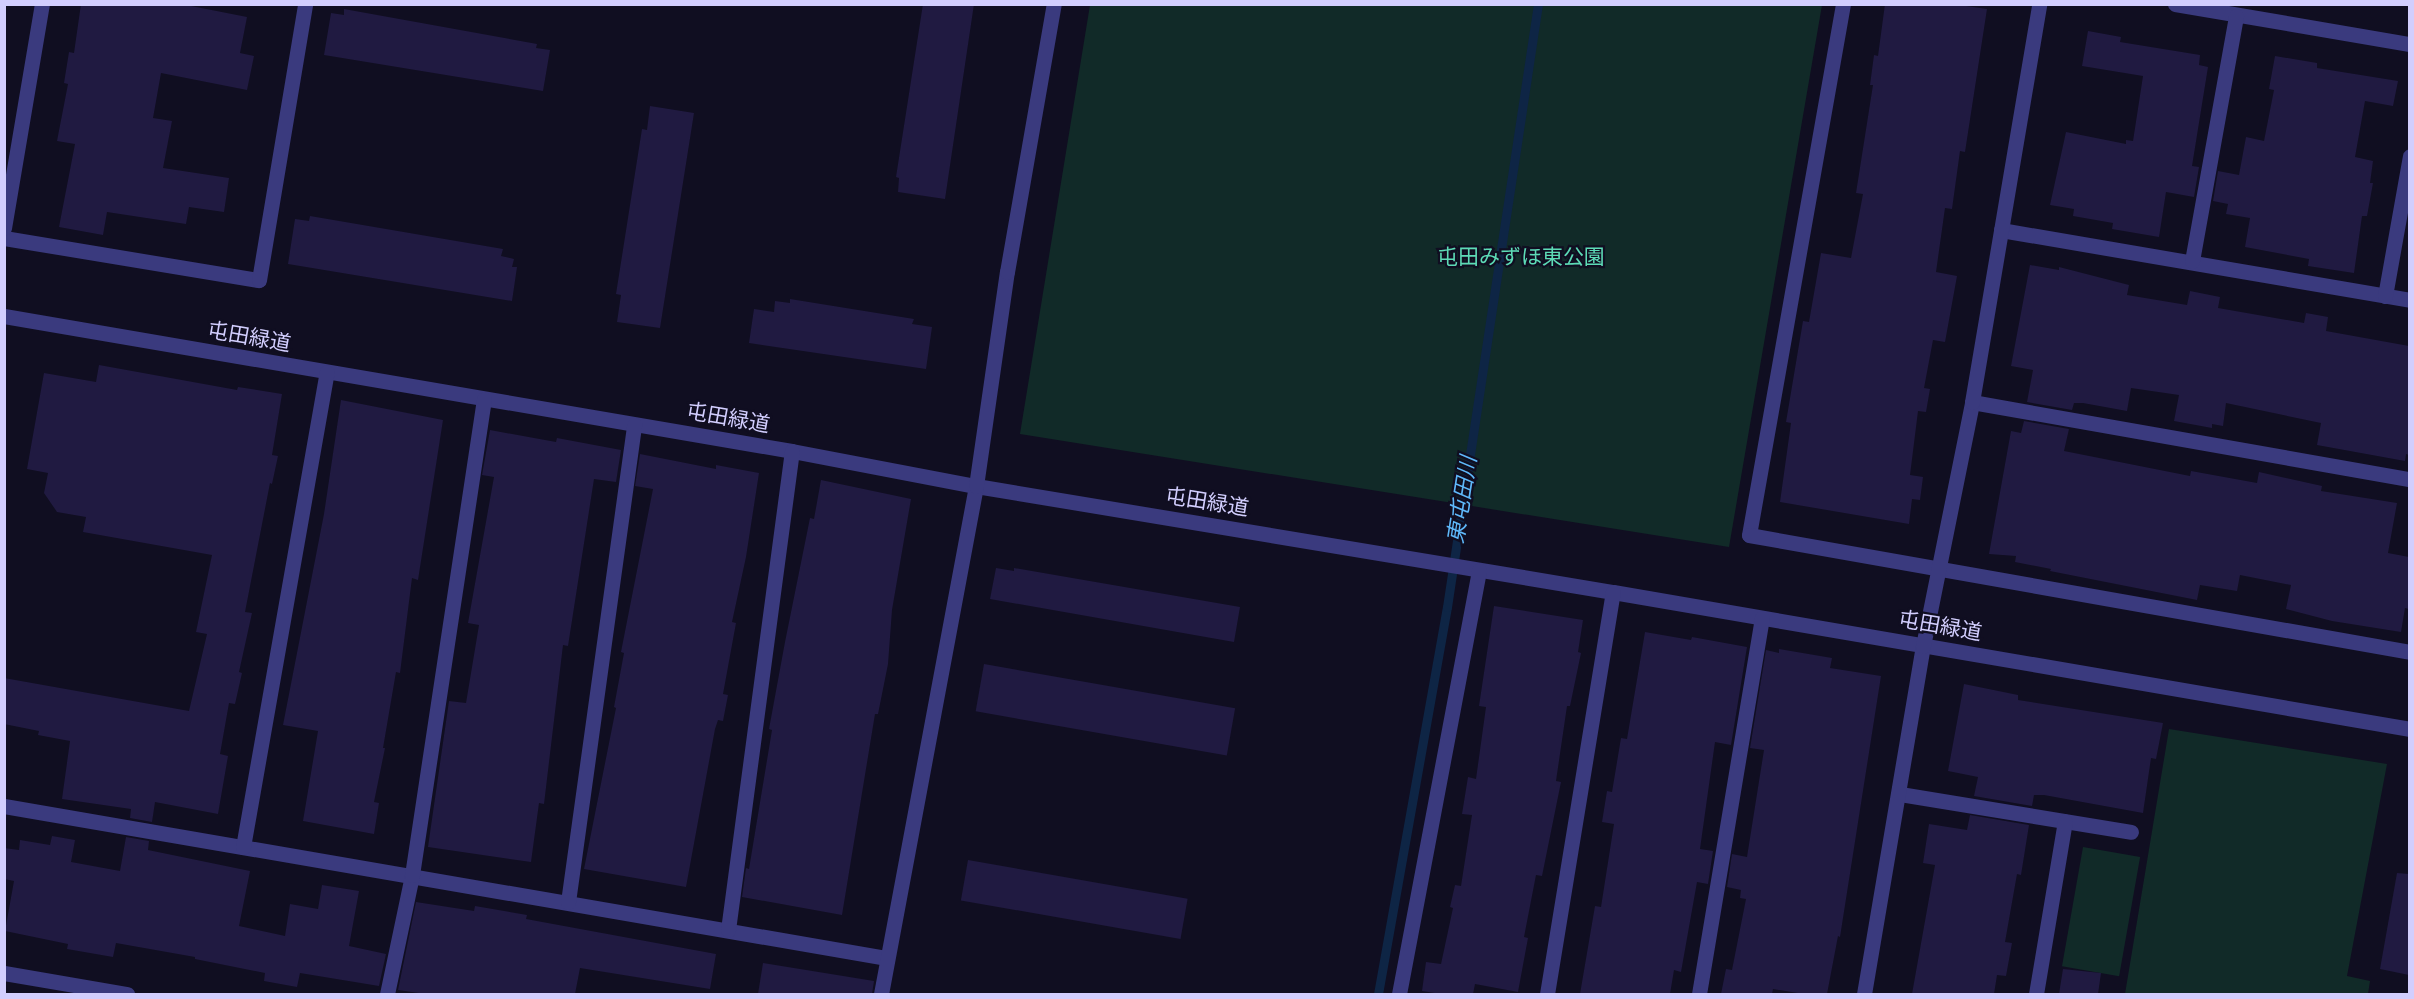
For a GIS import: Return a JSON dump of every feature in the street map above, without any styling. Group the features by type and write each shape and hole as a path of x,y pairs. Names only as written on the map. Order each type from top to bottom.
{"street":[{"path":"4,228 42,4"},
{"path":"4,238 259,280 305,4"},
{"path":"881,994 976,486 1007,272 1054,4"},
{"path":"1843,4 1749,535 2409,652"},
{"path":"1864,994 1900,794 1923,646 1972,402 2039,4"},
{"path":"2175,4 2409,44"},
{"path":"2192,261 2236,16"},
{"path":"2385,296 2409,156"},
{"path":"2001,230 2409,300"},
{"name":"屯田緑道","path":"4,316 792,451 976,486 1613,592 2409,729"},
{"path":"243,846 327,372"},
{"path":"387,994 411,875 484,399"},
{"path":"1972,402 2409,479"},
{"path":"568,902 634,425"},
{"path":"728,930 792,451"},
{"path":"1400,994 1479,570"},
{"path":"1547,994 1613,592"},
{"path":"1699,994 1762,618"},
{"path":"1900,794 2131,832"},
{"path":"4,806 887,958"},
{"path":"2036,994 2065,821"},
{"path":"4,973 127,994"}],"green space":[{"name":"屯田みずほ東公園","path":"1090,5 1822,5 1729,547 1020,434"},
{"path":"2169,729 2387,764 2347,976 2370,981 2368,994 2125,994"},
{"path":"2083,847 2140,857 2119,976 2062,966"}],"building":[{"path":"81,4 181,4 247,17 240,53 254,56 247,90 161,73 153,118 172,121 163,168 229,178 224,212 189,207 186,224 107,212 103,235 59,227 75,144 57,141 68,84 64,83 69,52 74,53"},
{"path":"923,4 974,4 945,199 898,192 899,178 896,177"},
{"path":"1885,4 1952,4 1987,9 1965,152 1960,151 1952,209 1945,208 1936,272 1957,276 1945,342 1933,340 1924,388 1930,389 1926,412 1918,411 1910,475 1923,477 1920,500 1912,499 1909,524 1780,502 1791,423 1786,422 1803,321 1809,322 1821,253 1851,258 1863,194 1856,193 1873,85 1870,85 1874,55 1878,56"},
{"path":"344,9 537,44 536,48 550,50 543,91 324,55 331,13 344,15"},
{"path":"2088,31 2121,37 2120,42 2200,55 2199,65 2208,67 2192,166 2199,167 2194,197 2166,192 2159,237 2112,229 2113,223 2073,216 2074,209 2050,205 2066,132 2126,144 2126,140 2133,141 2143,76 2082,66"},
{"path":"2275,56 2317,63 2317,68 2398,81 2393,106 2365,101 2355,157 2373,161 2370,183 2373,183 2367,216 2362,216 2354,273 2308,266 2309,259 2245,247 2250,218 2226,214 2228,204 2213,201 2218,171 2239,175 2246,137 2264,141 2274,90 2269,89"},
{"path":"650,106 694,113 660,328 617,322 621,295 616,294 642,129 647,130"},
{"path":"310,216 503,249 501,256 514,259 512,267 517,267 512,301 288,264 295,219 309,221"},
{"path":"2030,265 2059,270 2059,267 2129,285 2127,295 2187,305 2190,291 2220,297 2218,308 2304,323 2306,313 2328,317 2326,331 2409,346 2409,455 2406,454 2405,461 2317,445 2321,423 2226,403 2223,426 2212,424 2212,428 2174,421 2179,395 2131,388 2127,411 2083,403 2074,403 2072,410 2027,402 2033,370 2011,366"},
{"path":"790,299 914,319 912,324 932,327 926,369 749,343 754,309 774,312 775,301 790,303"},
{"path":"99,365 237,390 238,387 282,394 272,455 278,456 272,484 270,483 245,612 252,613 239,672 242,673 235,704 229,703 220,754 228,756 218,814 155,802 152,822 130,818 131,809 62,799 70,741 38,735 39,731 4,724 4,678 189,711 207,634 196,632 212,555 83,532 86,517 57,512 44,493 48,473 27,469 44,373 96,382"},
{"path":"341,400 443,420 418,580 412,578 400,673 396,672 383,748 385,748 374,802 379,803 374,834 303,821 318,731 283,725 324,514"},
{"path":"2024,421 2069,429 2064,451 2190,476 2191,471 2257,483 2259,472 2322,486 2321,491 2397,503 2388,553 2409,557 2409,609 2405,608 2401,632 2332,621 2286,609 2291,585 2240,575 2237,591 2200,585 2197,600 2050,571 2051,569 2015,562 2016,556 1989,554 2011,431 2021,433"},
{"path":"490,430 556,442 557,438 621,450 616,482 594,479 568,646 563,645 544,804 539,803 531,862 428,847 449,701 466,703 479,625 468,623 494,477 482,475"},
{"path":"640,454 716,469 716,465 759,473 746,557 732,622 736,623 723,694 728,695 723,721 718,720 715,729 686,887 584,869 616,708 614,707 624,653 621,652 653,489 635,486"},
{"path":"821,480 911,499 892,610 888,664 878,714 875,714 842,915 742,897 746,868 749,869 772,730 769,729 785,642 810,518 814,519"},
{"path":"996,568 1014,571 1014,568 1240,607 1234,642 990,599"},
{"path":"1494,606 1583,620 1578,652 1581,653 1570,706 1567,706 1556,781 1561,782 1542,876 1536,875 1524,937 1528,938 1518,992 1475,984 1473,994 1441,994 1422,991 1426,962 1441,964 1453,908 1450,907 1455,885 1461,886 1472,815 1462,814 1468,777 1476,779 1486,707 1479,706"},
{"path":"1645,632 1691,640 1692,637 1747,647 1731,745 1715,742 1700,849 1713,851 1708,884 1697,882 1681,972 1674,970 1670,994 1580,994 1595,906 1601,907 1614,824 1602,822 1607,791 1612,792 1621,738 1627,739"},
{"path":"1779,649 1832,658 1830,668 1881,676 1840,937 1838,936 1827,994 1804,994 1773,989 1772,994 1721,994 1726,969 1732,970 1746,899 1740,898 1741,890 1727,887 1732,854 1747,857 1764,750 1750,748 1766,650 1779,653"},
{"path":"984,664 1235,708 1227,756 976,711"},
{"path":"1964,684 2018,695 2018,700 2163,723 2156,759 2151,758 2143,813 2044,795 2034,795 2032,806 1974,796 1978,777 1948,771"},
{"path":"1970,815 2029,825 2021,875 2017,874 2005,942 2012,943 2006,976 1997,975 1994,994 1912,994 1935,865 1923,863 1929,824 1967,830"},
{"path":"52,836 75,840 71,862 120,871 126,837 149,841 148,850 250,871 239,926 285,936 290,904 318,909 322,885 359,891 349,946 386,954 379,986 300,973 297,987 264,981 265,973 195,959 195,957 116,943 113,957 67,949 68,944 5,931 14,881 4,879 4,848 19,850 20,840 50,845"},
{"path":"968,860 1188,899 1180,939 961,900"},
{"path":"2397,873 2409,874 2409,975 2380,969"},
{"path":"416,902 474,911 475,906 527,915 526,919 716,954 710,989 580,968 575,994 426,994 398,990"},
{"path":"763,963 874,981 872,994 758,994"},
{"path":"2063,969 2101,973 2098,994 2059,994"}],"waterway":[{"name":"東屯田川","path":"1378,994 1447,607 1538,4"}]}
